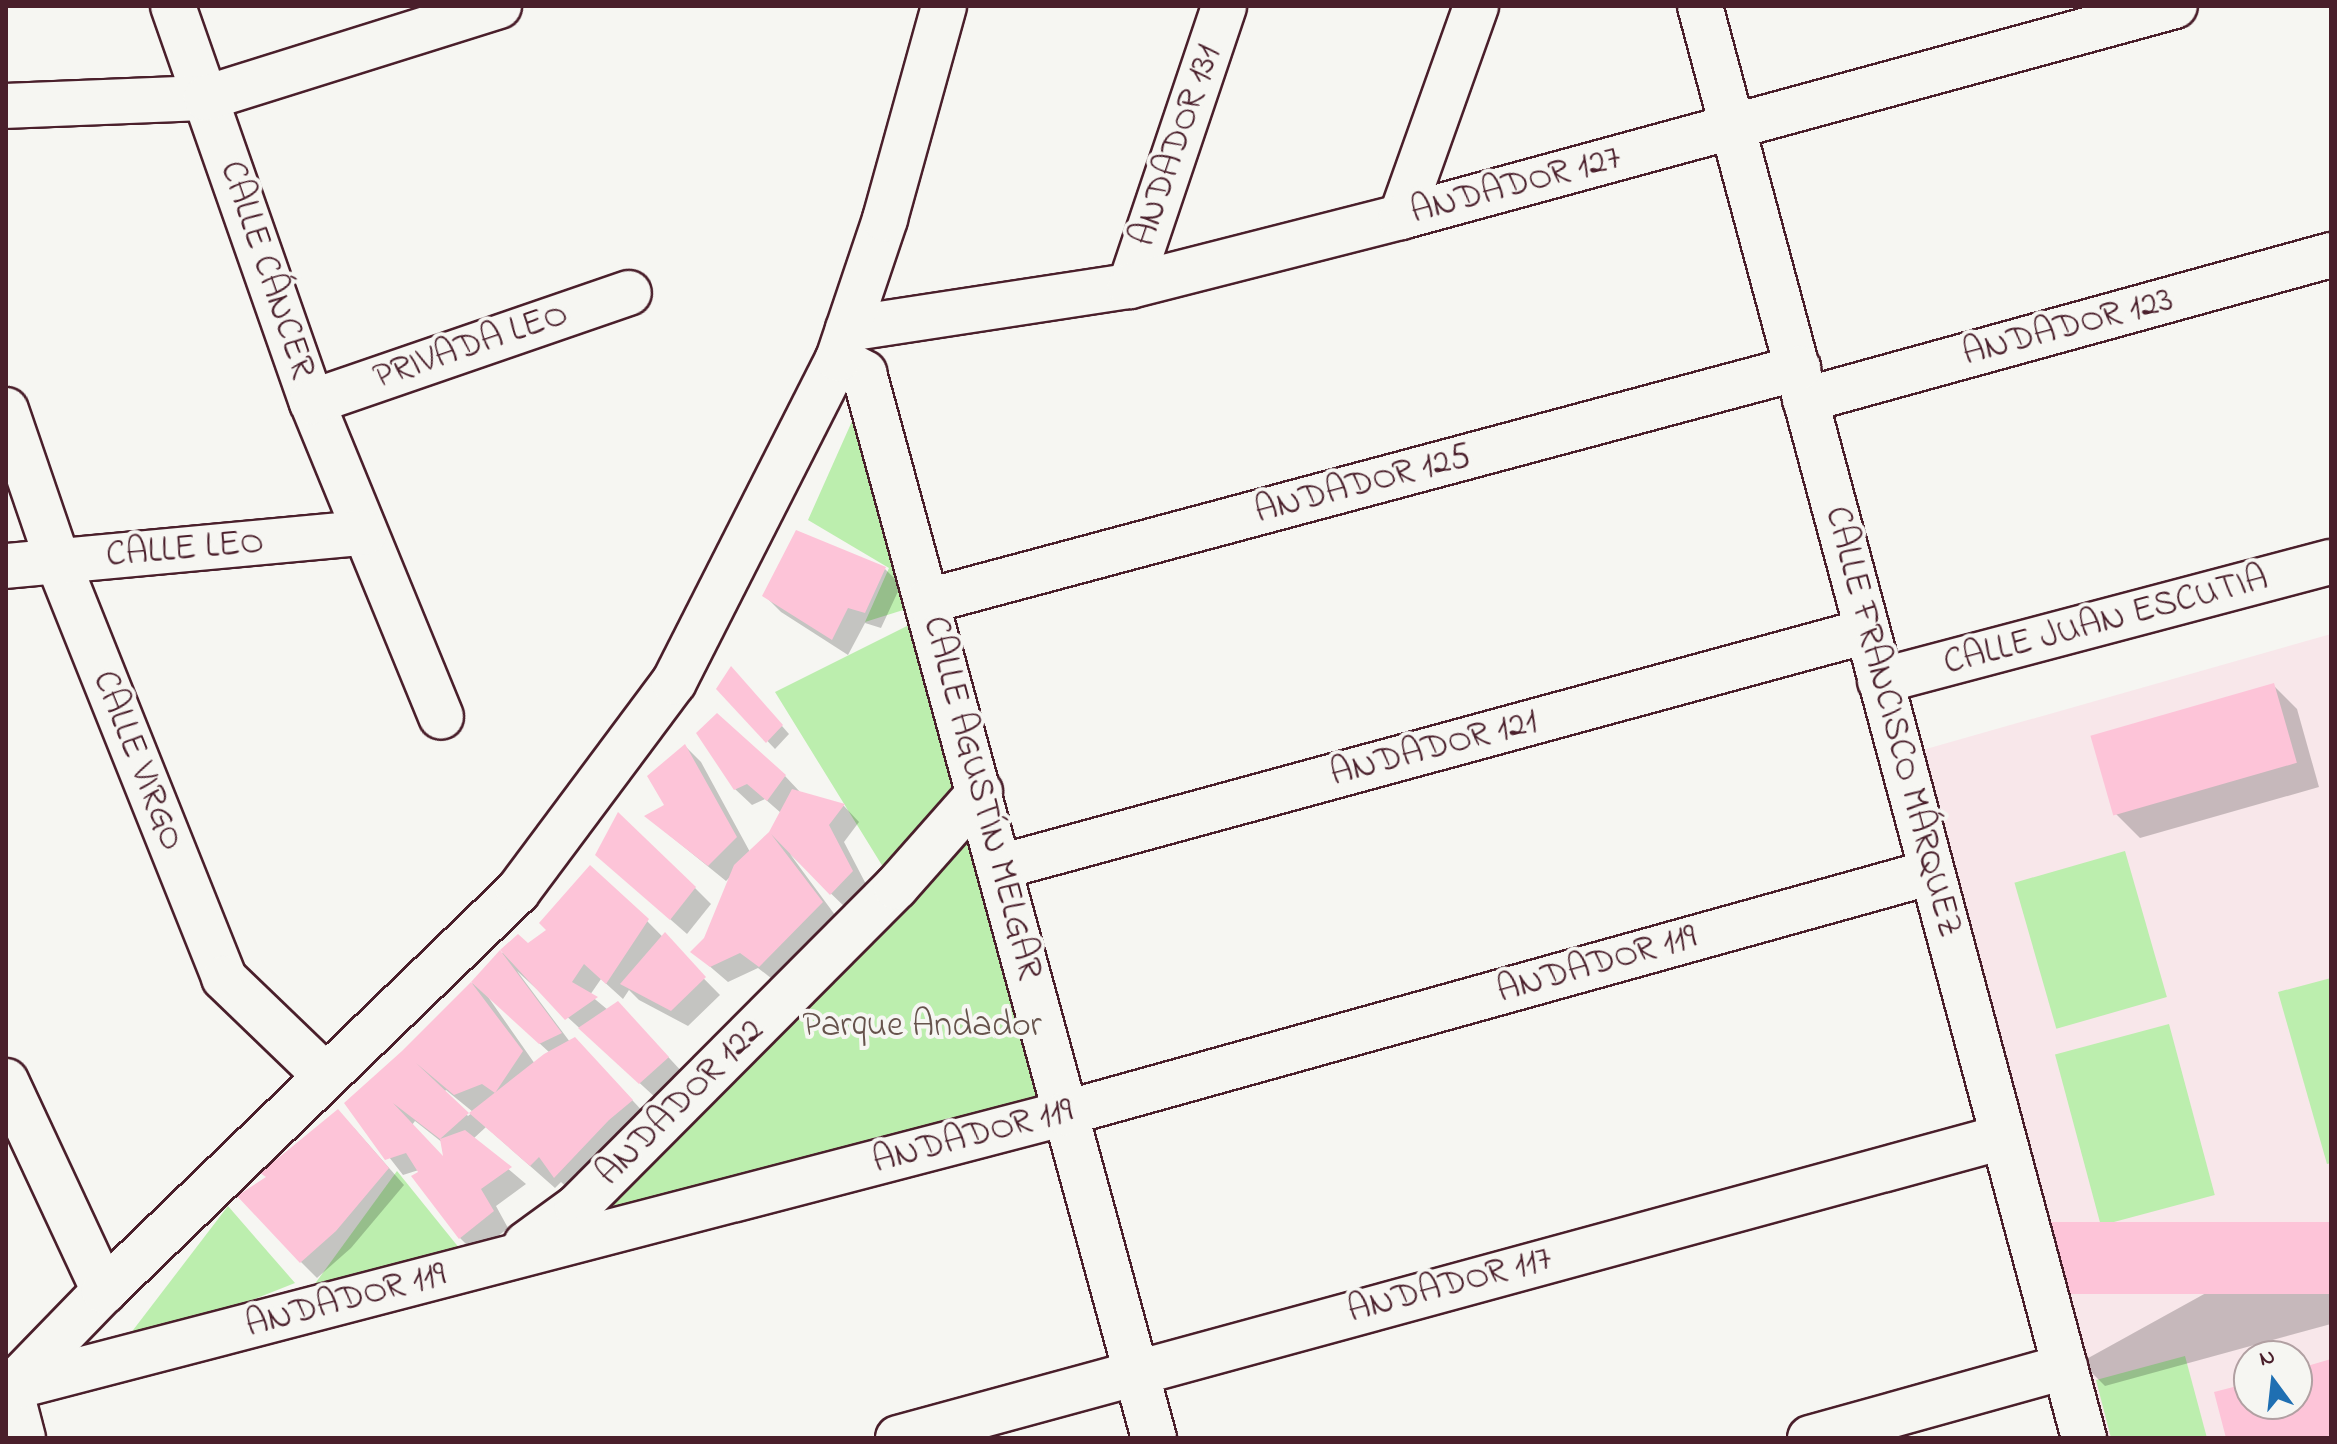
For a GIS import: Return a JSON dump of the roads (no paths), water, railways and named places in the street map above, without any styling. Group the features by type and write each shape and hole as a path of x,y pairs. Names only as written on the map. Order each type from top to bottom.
{"street":[{"name":"CALLE CÁNCER","path":"173,6 312,402 441,717"},
{"path":"6,106 206,98 499,6"},
{"path":"23,1438 8,1390 104,1291 518,891 674,682 843,344 885,219 944,6"},
{"name":"ANDADOR 131","path":"1130,286 1224,6"},
{"path":"1401,217 1476,6"},
{"name":"CALLE FRANCISCO MÁRQUEZ","path":"1700,6 2084,1438"},
{"name":"ANDADOR 127","path":"843,344 1130,286 1401,217 2175,6"},
{"name":"ANDADOR 123","path":"1801,384 2331,255"},
{"name":"PRIVADA LEO","path":"312,402 629,293"},
{"name":"CALLE AGUSTÍN MELGAR","path":"843,344 864,373 1154,1438"},
{"name":"ANDADOR 125","path":"928,601 1801,384"},
{"name":"CALLE VIRGO","path":"6,410 58,562 224,978 326,1076"},
{"name":"CALLE LEO","path":"6,566 364,533"},
{"name":"CALLE JUAN ESCUTIA","path":"1880,681 2331,562"},
{"name":"ANDADOR 121","path":"1000,867 1867,631"},
{"name":"ANDADOR 122","path":"502,1260 577,1207 896,887 980,792"},
{"name":"ANDADOR 119","path":"8,1390 1066,1113 1932,872"},
{"path":"6,1081 104,1291"},
{"name":"ANDADOR 117","path":"898,1438 2003,1137"},
{"path":"1810,1438 2065,1367"}],"park label":[{"name":"Parque Andador","path":"922,1027"}]}
